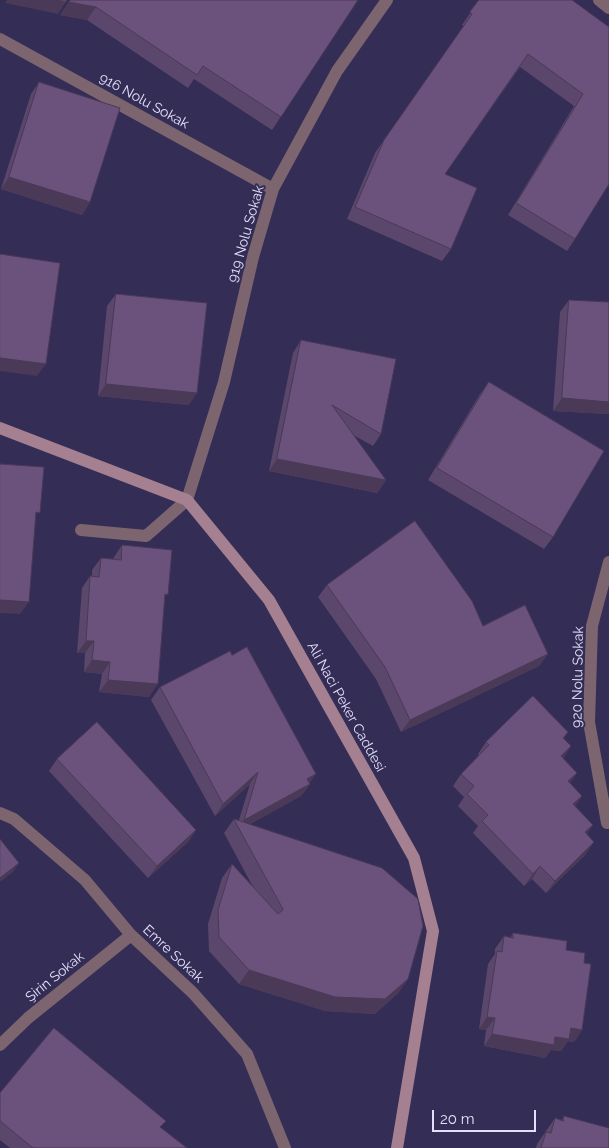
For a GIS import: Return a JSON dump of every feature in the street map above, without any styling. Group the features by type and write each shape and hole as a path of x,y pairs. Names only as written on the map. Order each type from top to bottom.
{"street":[{"name":"919 Nolu Sokak","path":"187,500 224,382 253,257 274,189 337,71 387,0"},
{"path":"599,0 609,8"},
{"name":"916 Nolu Sokak","path":"0,39 274,189"},
{"name":"Ali Naci Peker Caddesi","path":"0,428 187,500 269,600 414,858 433,931 397,1148"},
{"path":"81,530 146,536 187,500"},
{"name":"920 Nolu Sokak","path":"607,823 589,722 592,626 609,562"},
{"name":"Emre Sokak","path":"0,813 14,820 86,880 131,935 193,993 247,1054 285,1148"},
{"name":"Şirin Sokak","path":"0,1045 28,1018 131,935"}],"building":[{"path":"71,0 358,0 281,117 203,66 197,75 96,7 69,2"},
{"path":"479,0 572,0 609,27 609,184 575,239 516,203 583,94 528,54 445,174 477,188 451,249 355,207 384,140 472,14 470,12"},
{"path":"39,82 120,108 90,202 9,177"},
{"path":"0,254 60,263 46,364 0,358"},
{"path":"116,294 207,303 197,393 106,384"},
{"path":"569,300 609,302 609,402 562,398"},
{"path":"301,340 396,359 381,434 332,405 386,480 277,459"},
{"path":"489,382 604,451 553,537 437,468"},
{"path":"0,464 44,467 40,513 36,512 29,602 0,600"},
{"path":"415,521 472,601 483,626 525,605 548,654 410,720 385,667 327,585"},
{"path":"122,545 172,550 168,595 165,594 158,684 108,680 110,662 92,660 94,641 86,641 90,576 99,577 101,558 121,560"},
{"path":"247,647 316,774 307,779 310,784 244,820 258,772 223,804 160,687 230,651 232,655"},
{"path":"533,696 568,732 563,738 571,746 561,756 577,773 568,781 582,796 573,804 593,825 585,832 594,842 555,881 540,866 533,874 482,821 488,815 467,794 474,786 461,774 489,745 486,742"},
{"path":"97,722 196,830 157,866 57,759"},
{"path":"234,819 382,868 418,899 423,926 408,979 385,999 335,997 249,970 219,937 218,910 232,864 278,914 283,910"},
{"path":"0,839 19,863 0,878"},
{"path":"513,933 567,941 566,950 585,953 584,963 591,964 582,1030 571,1028 569,1039 555,1037 554,1045 492,1034 495,1018 487,1017 497,951 502,952 504,936 513,938"},
{"path":"54,1028 166,1121 160,1127 187,1148 33,1148 0,1121 0,1093"},
{"path":"564,1116 609,1128 609,1148 541,1148 546,1132 551,1133 555,1118 563,1121"}]}
